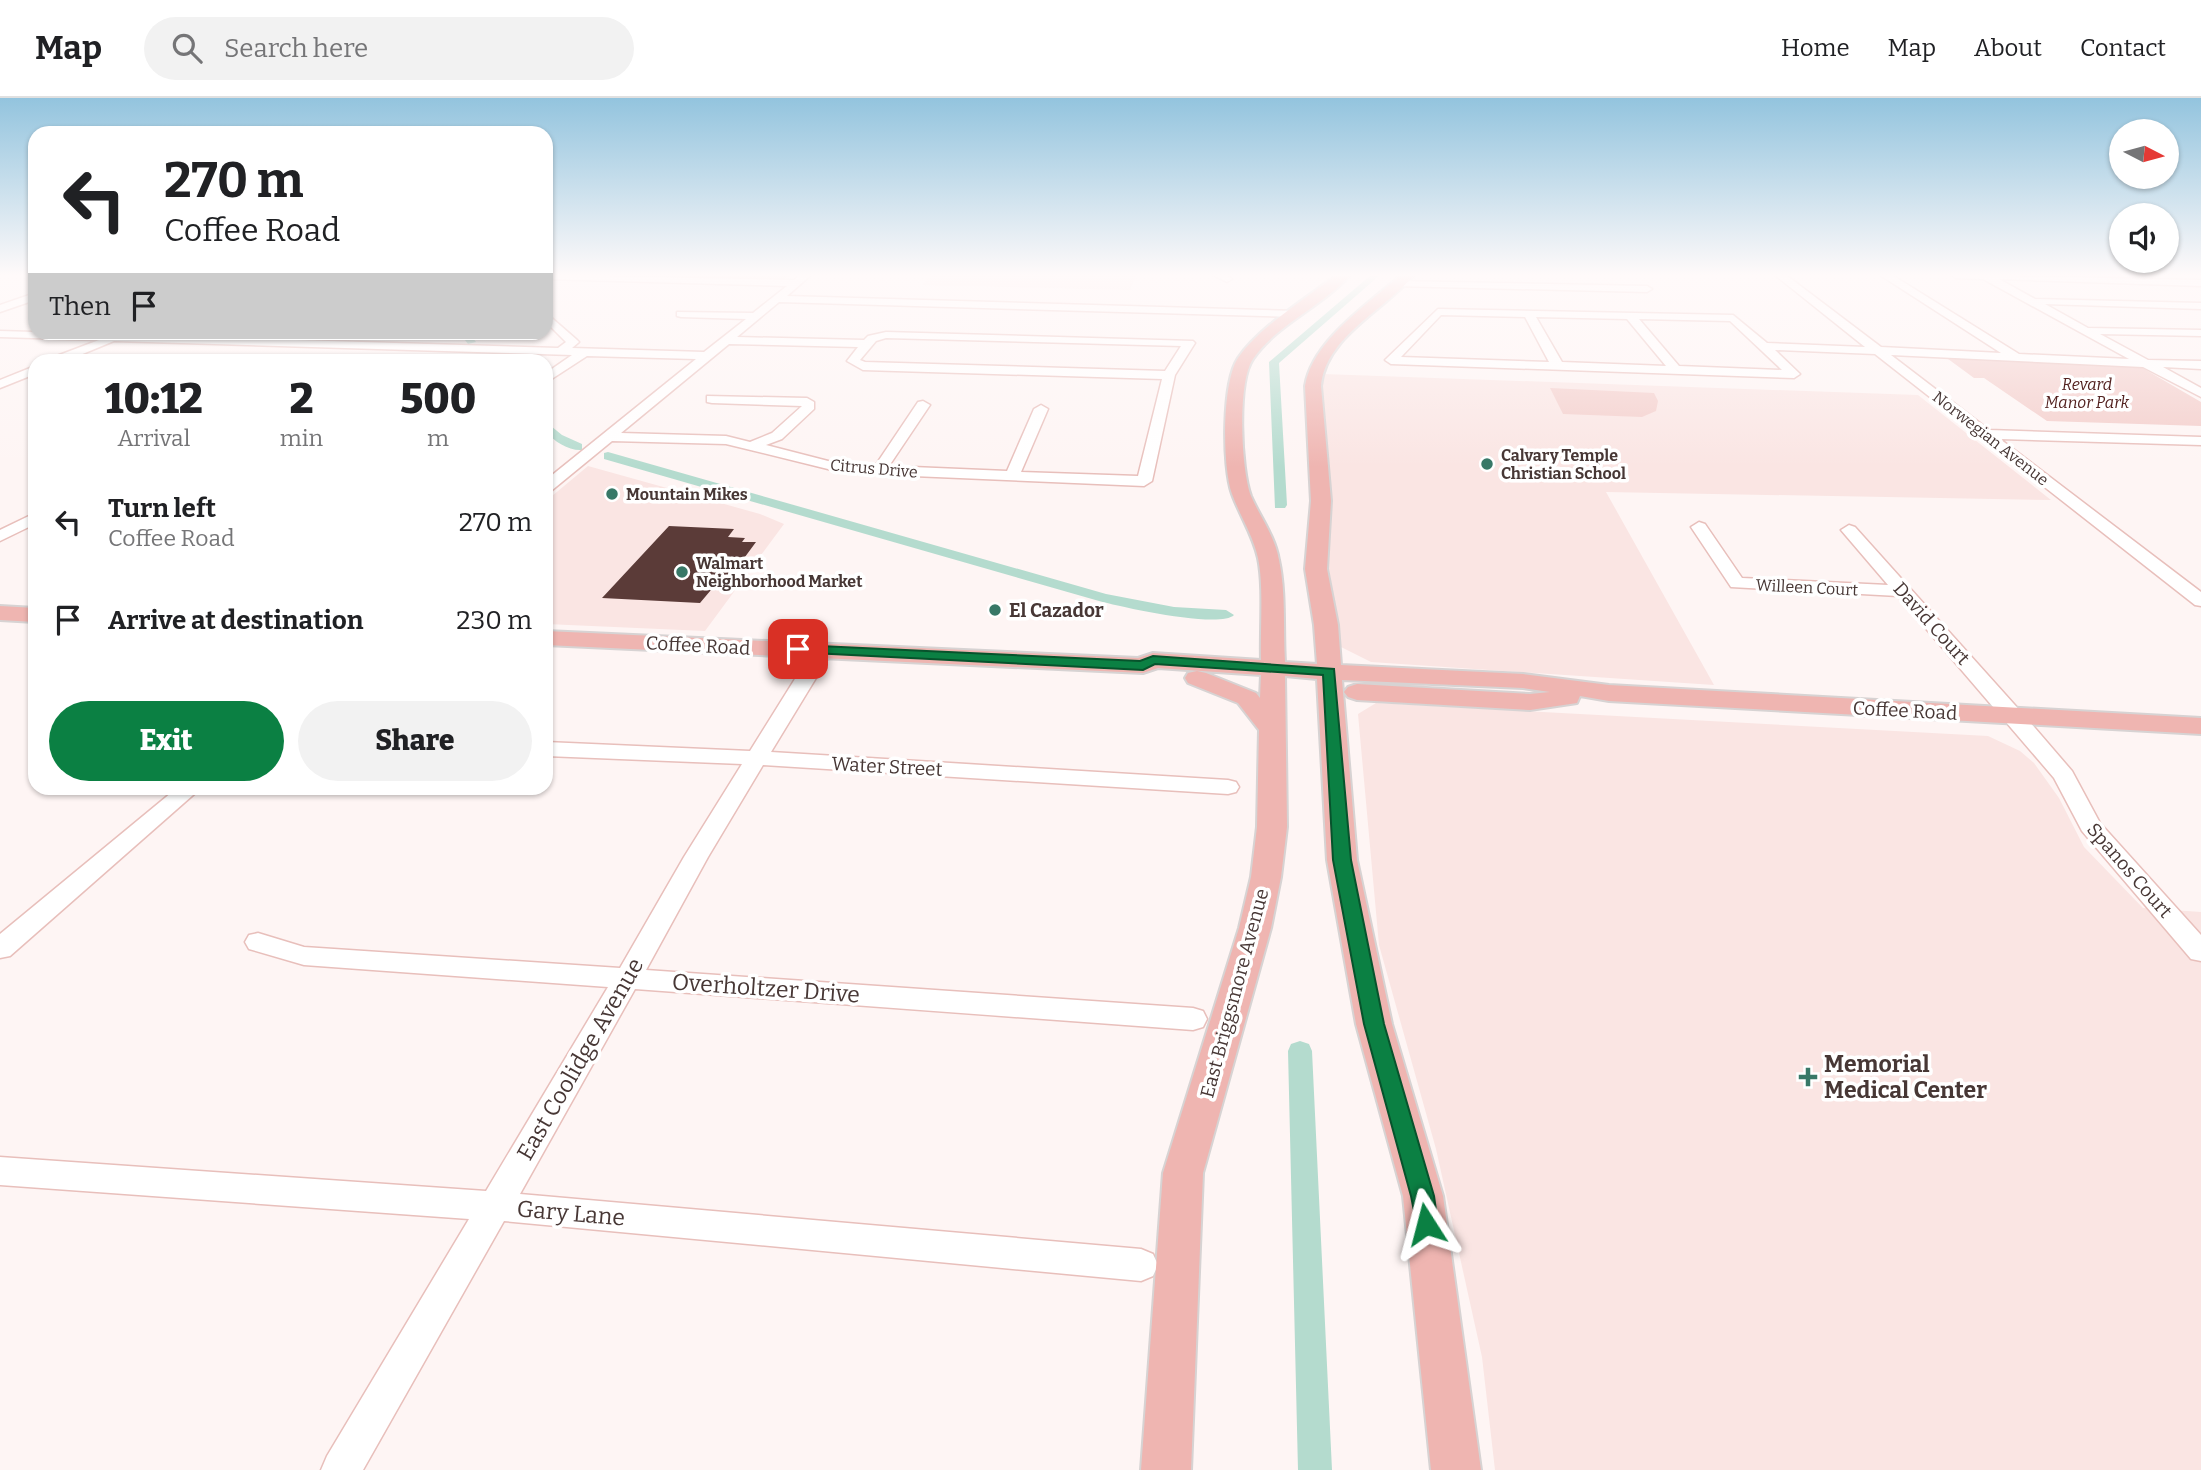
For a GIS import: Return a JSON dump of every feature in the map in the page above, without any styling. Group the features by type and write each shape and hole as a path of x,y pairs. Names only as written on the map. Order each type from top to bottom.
{"main road":[{"name":"East Briggsmore Avenue","path":"1166,1470 1184,1173 1255,928 1266,877 1272,827 1273,677 1269,561 1260,532 1242,496 1233,460 1239,370 1252,350 1265,339"},
{"path":"1338,339 1329,347 1315,370 1313,386 1321,501 1316,569 1326,625 1342,860 1374,1024 1423,1196 1456,1470"},
{"path":"0,613 28,615"},
{"path":"1326,625 1336,646 1357,661 1425,676"},
{"name":"Coffee Road","path":"553,638 1143,666 1153,660 1273,677 1530,702 1609,694"},
{"name":"Coffee Road","path":"1143,666 1152,674 1197,678 1273,677"},
{"name":"Coffee Road","path":"1330,681 1425,676 1522,681 1609,694 2201,726"},
{"path":"1197,678 1247,698 1271,727"}],"street":[{"path":"561,351 573,342 570,339"},
{"path":"874,339 853,361 855,364 1169,375 1189,343 1045,339"},
{"path":"1412,339 1391,360 1794,374 1756,339"},
{"path":"1543,339 1557,365"},
{"path":"1650,339 1675,369"},
{"name":"Norwegian Avenue","path":"1863,339 2201,601"},
{"path":"1986,339 2018,359"},
{"path":"2102,339 2201,393"},
{"path":"74,354 110,340"},
{"path":"183,340 708,356"},
{"path":"226,342 230,340"},
{"path":"553,482 727,340 867,344"},
{"path":"289,354 310,344"},
{"path":"390,354 403,346"},
{"path":"1763,346 2201,365"},
{"path":"553,374 585,352"},
{"path":"0,372 28,372"},
{"path":"0,384 28,374"},
{"name":"Citrus Drive","path":"607,438 711,439 832,466 879,471 1144,481 1169,375"},
{"path":"712,398 807,402 809,406 777,436 752,446"},
{"path":"879,471 923,405"},
{"path":"1012,476 1041,409"},
{"path":"1986,434 2201,441"},
{"path":"0,536 28,522"},
{"name":"Willeen Court","path":"1699,527 1737,583 1903,591"},
{"name":"David Court","path":"1849,530 2015,717"},
{"name":"East Coolidge Avenue","path":"341,1470 628,978 695,857 823,650"},
{"name":"Spanos Court","path":"2015,717 2064,776 2090,826 2201,952"},
{"name":"Water Street","path":"553,749 755,758 1228,787"},
{"path":"0,949 182,795"},
{"name":"Overholtzer Drive","path":"258,942 304,956 1193,1019"},
{"name":"Gary Lane","path":"0,1171 495,1206 1140,1265"}],"shaded area":[{"path":"1323,374 1918,395 2051,500 1606,492 1714,685 1371,662 1337,645 1322,533 1325,425 1320,391"},
{"path":"588,466 760,514 784,524 705,631 553,624 553,495"},
{"name":"Memorial Medical Center","path":"1376,703 1988,736 2020,751 2034,763 2059,798 2084,847 2143,908 2201,912 2201,1470 1495,1470 1482,1357 1436,1149 1379,945 1358,714"}],"green space":[{"name":"Revard Manor Park","path":"1944,356 2139,366 2201,402 2201,426 2047,421 1984,378 1974,378"},
{"path":"1550,388 1654,393 1658,401 1656,411 1642,417 1563,414"}],"building":[{"name":"Walmart Neighborhood Market","path":"669,526 734,529 728,537 745,538 742,542 756,542 742,561 747,561 729,584 716,584 700,603 602,598"}],"waterway":[{"path":"1280,505 1274,362 1301,339"},
{"path":"553,433 558,438 578,447"},
{"path":"608,456 1104,598 1174,612 1226,615"},
{"path":"1300,1051 1315,1470"}],"place":[{"name":"Calvary Temple Christian School","path":"1487,464"},
{"name":"Mountain Mikes","path":"612,494"},
{"name":"Walmart Neighborhood Market","path":"682,572"},
{"name":"El Cazador","path":"995,610"},
{"name":"Memorial Medical Center","path":"1808,1077"}],"route":[{"path":"798,649 1143,666 1153,660 1329,672 1342,860 1374,1024 1423,1196 1426,1224"}]}
